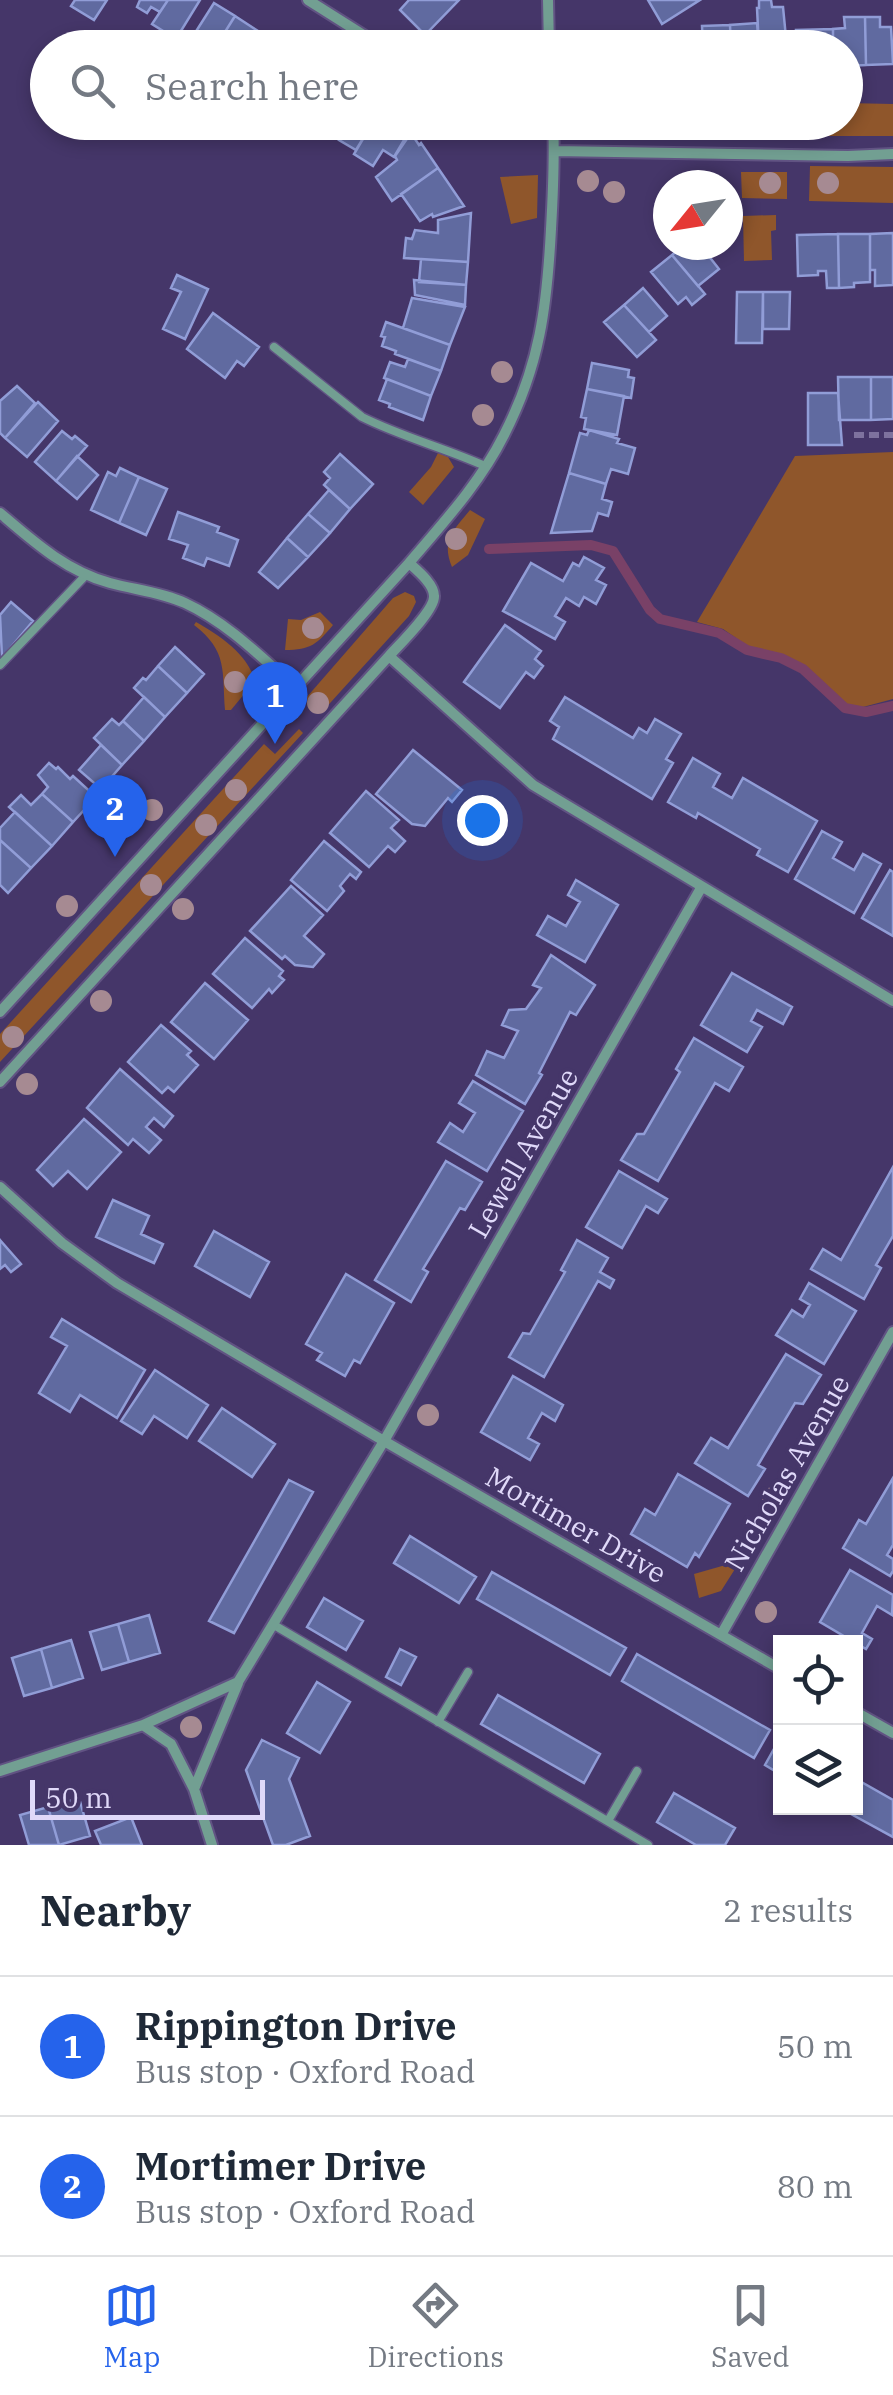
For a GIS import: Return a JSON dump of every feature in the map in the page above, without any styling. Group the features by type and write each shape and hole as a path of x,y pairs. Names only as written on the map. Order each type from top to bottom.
{"street":[{"path":"308,0 356,30"},
{"path":"548,0 549,30"},
{"path":"0,1012 409,563 486,466 517,408 539,345 548,288 554,140"},
{"path":"555,151 893,154"},
{"path":"0,513 50,555 86,575 161,593 203,612 296,688"},
{"path":"0,1082 390,656 435,600 424,577 409,563"},
{"path":"390,656 533,786 893,1001"},
{"name":"Lewell Avenue","path":"194,1789 238,1682 384,1441 701,888"},
{"name":"Mortimer Drive","path":"0,1188 117,1283 773,1665"},
{"name":"Nicholas Avenue","path":"721,1635 893,1332"},
{"path":"0,1770 143,1725 238,1682"},
{"path":"863,1716 893,1733"},
{"path":"143,1725 170,1744 194,1789 212,1845"}],"lane":[{"path":"274,346 362,418 486,466"},
{"path":"0,665 86,575"},
{"path":"274,1625 648,1845"},
{"path":"438,1722 468,1672"},
{"path":"608,1821 637,1771"}],"path":[{"path":"854,435 893,435"}],"shaded area":[{"path":"863,103 893,104 893,136 863,136"},
{"path":"810,166 893,167 893,203 809,201"},
{"path":"743,172 787,172 787,199 743,198"},
{"path":"538,175 537,218 511,224 500,177"},
{"path":"776,215 776,230 771,231 772,260 744,261 743,216"},
{"path":"893,452 893,699 863,707 849,706 792,659 752,649 723,629 697,622 795,456"},
{"path":"438,453 448,457 454,467 423,505 409,492"},
{"path":"470,510 485,519 468,555 452,567 448,543"},
{"path":"405,592 414,596 416,602 409,616 321,713 306,698 393,598"},
{"path":"320,612 333,625 327,632 307,647 285,650 288,619 301,620"},
{"path":"196,622 232,646 255,681 231,710 225,710 218,653 194,625"},
{"path":"299,729 303,733 0,1062 0,1034 264,744 275,754"},
{"path":"745,1544 749,1547 721,1591 699,1598 694,1574 729,1564"}],"building":[{"path":"75,0 107,0 94,20 71,6"},
{"path":"140,0 168,0 160,12 151,7 147,13 137,7"},
{"path":"168,0 200,0 182,30 162,30 152,24"},
{"path":"409,0 459,0 430,30 420,30 400,10"},
{"path":"648,0 700,0 662,24"},
{"path":"759,0 771,0 772,7 783,7 785,30 758,30"},
{"path":"214,3 235,16 226,30 197,30"},
{"path":"235,16 256,30 226,30"},
{"path":"844,17 865,17 866,65 863,65 863,30 833,30 845,28"},
{"path":"865,17 880,17 880,27 891,27 893,64 866,65"},
{"path":"757,23 758,30 730,30 730,25"},
{"path":"730,25 730,30 702,30 702,26"},
{"path":"339,140 362,140 356,150"},
{"path":"362,140 404,140 394,157 383,150 373,166 354,154"},
{"path":"406,140 416,140 438,168 392,201 376,177 397,160 395,156"},
{"path":"438,168 464,206 420,221 401,194"},
{"path":"471,213 468,262 404,258 406,238 412,239 415,230 438,233 438,220"},
{"path":"893,233 893,285 875,286 875,270 870,270 870,234"},
{"path":"838,234 839,288 827,288 826,271 798,276 797,235"},
{"path":"838,234 870,234 870,282 839,288"},
{"path":"421,259 468,262 466,285 419,282"},
{"path":"666,260 676,260 705,294 692,305 686,297 678,304 651,272"},
{"path":"676,260 712,260 719,269 698,286"},
{"path":"177,275 208,289 185,339 163,329 181,292 171,288"},
{"path":"414,280 466,285 465,305 415,295"},
{"path":"643,288 667,316 649,332 624,305"},
{"path":"737,292 763,292 762,343 736,343"},
{"path":"763,292 790,292 789,329 763,329"},
{"path":"412,298 465,307 450,345 403,328"},
{"path":"624,305 656,340 637,357 604,322"},
{"path":"213,313 259,347 244,366 237,361 225,378 187,349"},
{"path":"386,322 450,345 441,371 382,346"},
{"path":"408,359 441,371 431,396 384,378 390,362 405,367"},
{"path":"592,363 629,370 628,377 634,378 631,398 587,389"},
{"path":"838,377 871,377 871,420 839,420"},
{"path":"871,377 893,377 893,419 871,420"},
{"path":"387,379 431,396 423,420 379,400"},
{"path":"17,386 35,403 5,438 0,433 0,401"},
{"path":"587,389 624,396 617,435 584,429 586,418 581,417"},
{"path":"808,393 838,393 842,445 808,445"},
{"path":"38,402 58,421 27,457 5,438"},
{"path":"589,430 635,448 628,474 611,469 606,484 569,473 580,433 587,435"},
{"path":"62,431 87,446 56,481 35,462"},
{"path":"340,454 373,484 350,509 324,485 330,478 324,472"},
{"path":"77,456 98,475 77,499 56,481"},
{"path":"120,468 139,477 119,523 91,510 108,472 116,476"},
{"path":"569,473 606,484 602,499 612,502 608,516 598,513 592,531 551,533"},
{"path":"139,477 167,489 146,535 119,523"},
{"path":"329,490 350,509 330,533 308,514"},
{"path":"178,512 219,527 217,532 238,540 229,566 207,558 204,566 183,558 188,545 169,539"},
{"path":"308,514 330,533 308,557 287,538"},
{"path":"287,538 308,557 278,588 259,572"},
{"path":"584,557 604,568 596,580 606,585 596,604 584,597 579,606 566,598 555,616 565,622 555,639 503,611 531,563 563,581 573,563 579,566"},
{"path":"11,602 33,621 2,658 0,615"},
{"path":"505,625 541,651 535,659 543,666 534,678 526,672 500,708 464,682"},
{"path":"175,647 204,674 187,693 158,666"},
{"path":"158,666 187,693 165,717 134,688"},
{"path":"144,697 165,717 144,741 123,721"},
{"path":"565,697 633,738 639,728 647,733 655,719 681,734 666,759 673,763 652,799 553,739 559,727 550,721"},
{"path":"112,719 119,725 123,721 144,741 122,765 94,738"},
{"path":"101,745 122,765 101,789 79,770"},
{"path":"413,750 462,790 452,802 448,798 425,826 412,824 376,794"},
{"path":"693,758 720,774 713,787 732,798 743,778 817,821 788,872 757,855 760,849 698,813 696,818 668,802"},
{"path":"49,763 70,779 73,776 96,797 73,822 42,794 48,787 38,775"},
{"path":"366,791 399,820 391,828 405,841 395,852 388,846 369,867 330,833"},
{"path":"42,794 73,822 52,846 9,807 21,795 31,805"},
{"path":"15,812 52,846 31,868 0,840 0,828"},
{"path":"822,831 842,842 833,858 854,870 863,854 881,864 854,913 795,879"},
{"path":"0,840 31,868 8,893 0,885"},
{"path":"324,841 361,872 356,879 350,874 340,886 344,891 327,911 291,880"},
{"path":"890,870 893,872 893,936 862,918"},
{"path":"576,880 618,905 585,962 537,935 548,916 566,926 580,902 568,895"},
{"path":"291,886 323,915 304,936 324,954 313,967 295,965 285,956 282,959 250,931"},
{"path":"245,938 283,971 279,976 284,980 272,993 269,989 252,1008 213,974"},
{"path":"551,955 595,985 576,1015 570,1012 525,1104 476,1075 487,1051 504,1058 518,1031 502,1025 509,1010 526,1009 541,988 533,985"},
{"path":"732,973 792,1007 783,1024 757,1010 751,1021 762,1027 747,1052 701,1025"},
{"path":"205,983 248,1020 214,1059 171,1022"},
{"path":"161,1025 191,1051 187,1055 198,1065 174,1092 168,1087 162,1093 128,1062"},
{"path":"694,1038 743,1067 729,1091 715,1083 658,1181 621,1160 637,1134 644,1134 680,1072 676,1069"},
{"path":"120,1069 173,1116 164,1127 154,1118 146,1127 161,1140 149,1153 133,1139 128,1145 87,1108"},
{"path":"473,1081 523,1111 487,1171 438,1142 450,1123 463,1132 475,1113 459,1103"},
{"path":"84,1119 121,1152 87,1189 68,1171 53,1186 37,1170"},
{"path":"446,1161 482,1182 465,1210 460,1208 423,1269 428,1272 411,1302 375,1280"},
{"path":"893,1167 893,1236 876,1265 881,1268 864,1299 811,1269 823,1249 841,1260"},
{"path":"619,1171 667,1199 658,1213 646,1206 622,1248 586,1227"},
{"path":"113,1200 149,1216 141,1234 163,1244 154,1263 96,1237"},
{"path":"214,1231 269,1262 250,1297 195,1266"},
{"path":"0,1240 21,1264 11,1272 5,1265 0,1269"},
{"path":"577,1240 608,1258 600,1272 614,1280 610,1288 598,1281 544,1377 509,1357 523,1333 530,1334 565,1272 561,1270"},
{"path":"346,1274 394,1303 360,1363 354,1360 345,1376 317,1360 322,1353 306,1344"},
{"path":"809,1283 856,1311 824,1364 776,1335 792,1310 803,1317 810,1305 800,1299"},
{"path":"62,1319 145,1370 117,1418 80,1395 70,1412 39,1393 67,1346 51,1337"},
{"path":"786,1354 821,1375 803,1404 795,1403 758,1465 765,1469 748,1496 695,1463 711,1438 728,1448"},
{"path":"155,1370 208,1405 187,1438 154,1416 142,1434 121,1421"},
{"path":"513,1376 563,1405 555,1421 542,1413 528,1438 539,1444 530,1460 481,1432"},
{"path":"222,1408 275,1444 252,1477 199,1441"},
{"path":"678,1474 730,1504 699,1557 695,1553 687,1567 631,1534 645,1509 655,1515"},
{"path":"893,1478 893,1545 887,1555 893,1559 890,1576 843,1548 859,1520 866,1524"},
{"path":"289,1480 313,1492 234,1633 209,1621"},
{"path":"410,1536 476,1577 459,1603 394,1563"},
{"path":"850,1570 893,1595 892,1615 877,1606 862,1633 872,1639 866,1649 863,1635 842,1635 820,1622"},
{"path":"492,1572 626,1648 610,1675 477,1599"},
{"path":"324,1598 363,1621 346,1650 307,1627"},
{"path":"149,1615 160,1653 129,1662 118,1624"},
{"path":"118,1624 129,1662 102,1670 90,1632"},
{"path":"71,1640 83,1678 52,1688 41,1649"},
{"path":"41,1649 52,1688 24,1696 12,1658"},
{"path":"400,1649 416,1657 401,1685 386,1677"},
{"path":"637,1654 770,1730 754,1758 622,1681"},
{"path":"317,1682 350,1702 320,1753 287,1733"},
{"path":"498,1695 600,1754 584,1783 481,1724"},
{"path":"262,1740 299,1758 289,1779 310,1836 286,1845 273,1845 246,1770"},
{"path":"773,1751 773,1770 765,1765"},
{"path":"863,1783 893,1800 893,1837 853,1815 863,1815"},
{"path":"674,1793 735,1828 725,1845 696,1845 657,1822"},
{"path":"79,1798 90,1836 59,1845 48,1807"},
{"path":"48,1807 59,1845 29,1845 20,1815"},
{"path":"131,1817 142,1845 101,1845 95,1831"}],"waterway":[{"path":"489,549 591,545 613,551 650,610 660,619 719,633 747,650 781,658 803,669 845,708 866,712 893,706"}],"place":[{"name":"Rippington Drive","path":"275,744"},
{"name":"Mortimer Drive","path":"115,857"}]}
